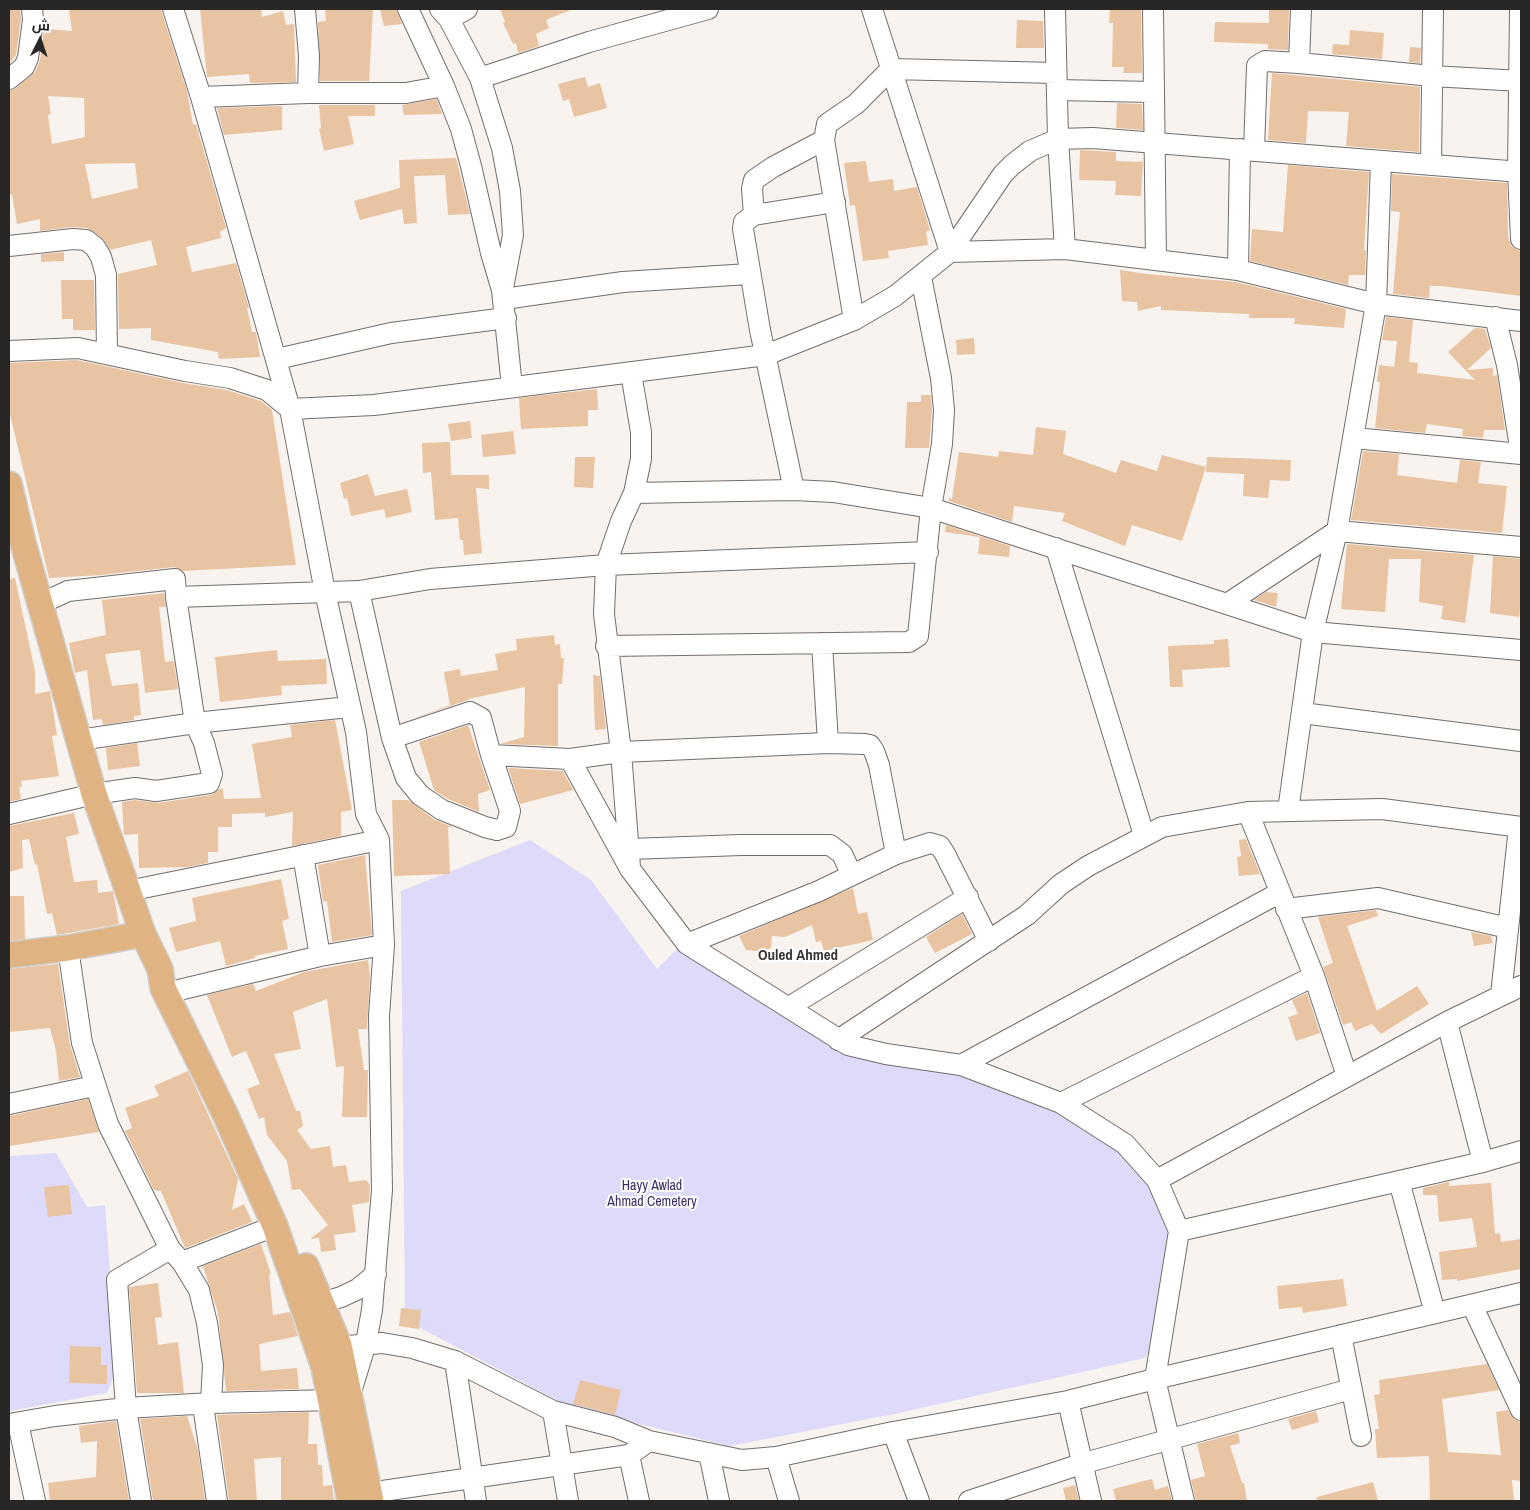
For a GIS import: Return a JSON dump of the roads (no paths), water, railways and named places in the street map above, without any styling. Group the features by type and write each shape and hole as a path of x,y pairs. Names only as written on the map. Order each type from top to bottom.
{"main road":[{"path":"9,484 16,545 42,604 94,794 143,934 160,969 163,988 225,1114 313,1306"},
{"path":"9,955 68,948 143,934"},
{"path":"160,969 175,982 243,1119 328,1347 363,1499"}],"street":[{"path":"9,79 24,67 28,58 33,20 32,9"},
{"path":"35,1501 14,1424 126,1408 341,1397 366,1343 376,1274 382,1190 380,1016 384,945 379,840 366,814 362,770 290,409 201,98 173,9"},
{"path":"304,9 309,56 308,93"},
{"path":"408,9 444,86 461,128 472,166 504,302 512,387"},
{"path":"466,9 444,14 480,78 502,148 510,191 513,235 504,302"},
{"path":"480,78 589,42 708,9"},
{"path":"872,9 950,252"},
{"path":"1055,9 1058,138 1065,249"},
{"path":"1154,9 1153,92 1156,260"},
{"path":"1299,63 1301,9"},
{"path":"1431,165 1433,9"},
{"path":"1520,9 1521,239"},
{"path":"1238,270 1247,150 1257,66 1265,61 1432,76 1520,81"},
{"path":"854,320 824,140 825,128 830,121 856,104 891,69 1153,92"},
{"path":"201,98 308,93 406,93 444,86"},
{"path":"9,351 78,348 248,383 266,390 290,409 374,405 766,355 854,320 895,296 950,252 1004,174 1030,152 1058,138 1074,137 1520,172"},
{"path":"754,215 752,189 754,180 760,174 824,140"},
{"path":"1288,811 1313,632 1338,531 1376,304 1380,161"},
{"path":"794,490 750,274 743,229 744,222 754,215 835,202"},
{"path":"9,246 73,239 86,240 95,247 101,257 106,275 107,354"},
{"path":"950,252 1065,249 1238,270 1376,304 1521,321"},
{"path":"277,359 391,333 504,302 623,282 750,274"},
{"path":"606,646 913,640 920,631 931,508 942,444 944,410 941,378 920,277"},
{"path":"1354,438 1521,454 1512,393 1495,317"},
{"path":"630,859 621,752 606,646 604,614 606,565 621,521 634,493 641,459 641,432 631,373"},
{"path":"634,493 794,490 833,492 931,508 1313,632 1521,650"},
{"path":"1227,604 1338,531 1521,547"},
{"path":"1056,548 1144,835"},
{"path":"176,597 359,591 430,579 606,565 928,552"},
{"path":"9,814 94,794 135,788 156,791 209,783 212,774 204,743 195,723 175,579 68,591 42,604"},
{"path":"359,591 392,738 406,778 420,795 442,810 485,827 497,830 506,827 510,811 481,718 470,712 392,738"},
{"path":"822,643 828,743"},
{"path":"78,740 195,723 349,707"},
{"path":"1302,714 1521,740"},
{"path":"491,755 570,759 621,752 857,742 870,745 879,765 896,854"},
{"path":"570,759 630,859 687,944 789,1007 838,1040 864,1050 961,1065 1062,1103 1125,1144 1157,1180 1180,1231 1156,1379 1184,1501"},
{"path":"838,1040 1027,915 1061,884 1088,866 1162,827 1248,812 1382,809 1520,827 1508,928 1515,990 1447,1022 1157,1180"},
{"path":"1248,812 1314,976 1347,1076"},
{"path":"128,891 379,840"},
{"path":"687,944 852,875 896,854 930,843 940,846 968,897 989,941"},
{"path":"630,859 741,845 830,845 842,854 852,875"},
{"path":"303,854 320,956"},
{"path":"789,1007 968,897"},
{"path":"961,1065 1283,901 1378,898 1508,928"},
{"path":"179,990 320,956 384,945"},
{"path":"68,948 82,1043 94,1086 108,1124 176,1256 199,1290 207,1323 213,1365 207,1404 217,1501"},
{"path":"1062,1103 1314,976"},
{"path":"1447,1022 1483,1162"},
{"path":"9,1104 94,1086"},
{"path":"1180,1231 1483,1162 1520,1156"},
{"path":"1399,1181 1435,1313"},
{"path":"141,1501 126,1408 117,1280 176,1256 275,1226"},
{"path":"313,1306 358,1289 376,1274"},
{"path":"328,1347 382,1343 412,1348 455,1361 553,1411 615,1427 649,1441 742,1460 776,1456 893,1432 1068,1401 1521,1293"},
{"path":"1472,1305 1521,1410"},
{"path":"1341,1335 1362,1436"},
{"path":"455,1361 476,1501"},
{"path":"969,1501 1081,1464 1351,1389"},
{"path":"1068,1401 1091,1501"},
{"path":"553,1411 568,1501"},
{"path":"893,1432 919,1501"},
{"path":"363,1499 473,1479 629,1455 649,1441"},
{"path":"709,1453 719,1501"},
{"path":"629,1455 639,1501"},
{"path":"776,1456 789,1501"}],"district":[{"name":"Ouled Ahmed","path":"798,956"}],"park label":[{"name":"Hayy Awlad Ahmad Cemetery","path":"652,1194"}]}
